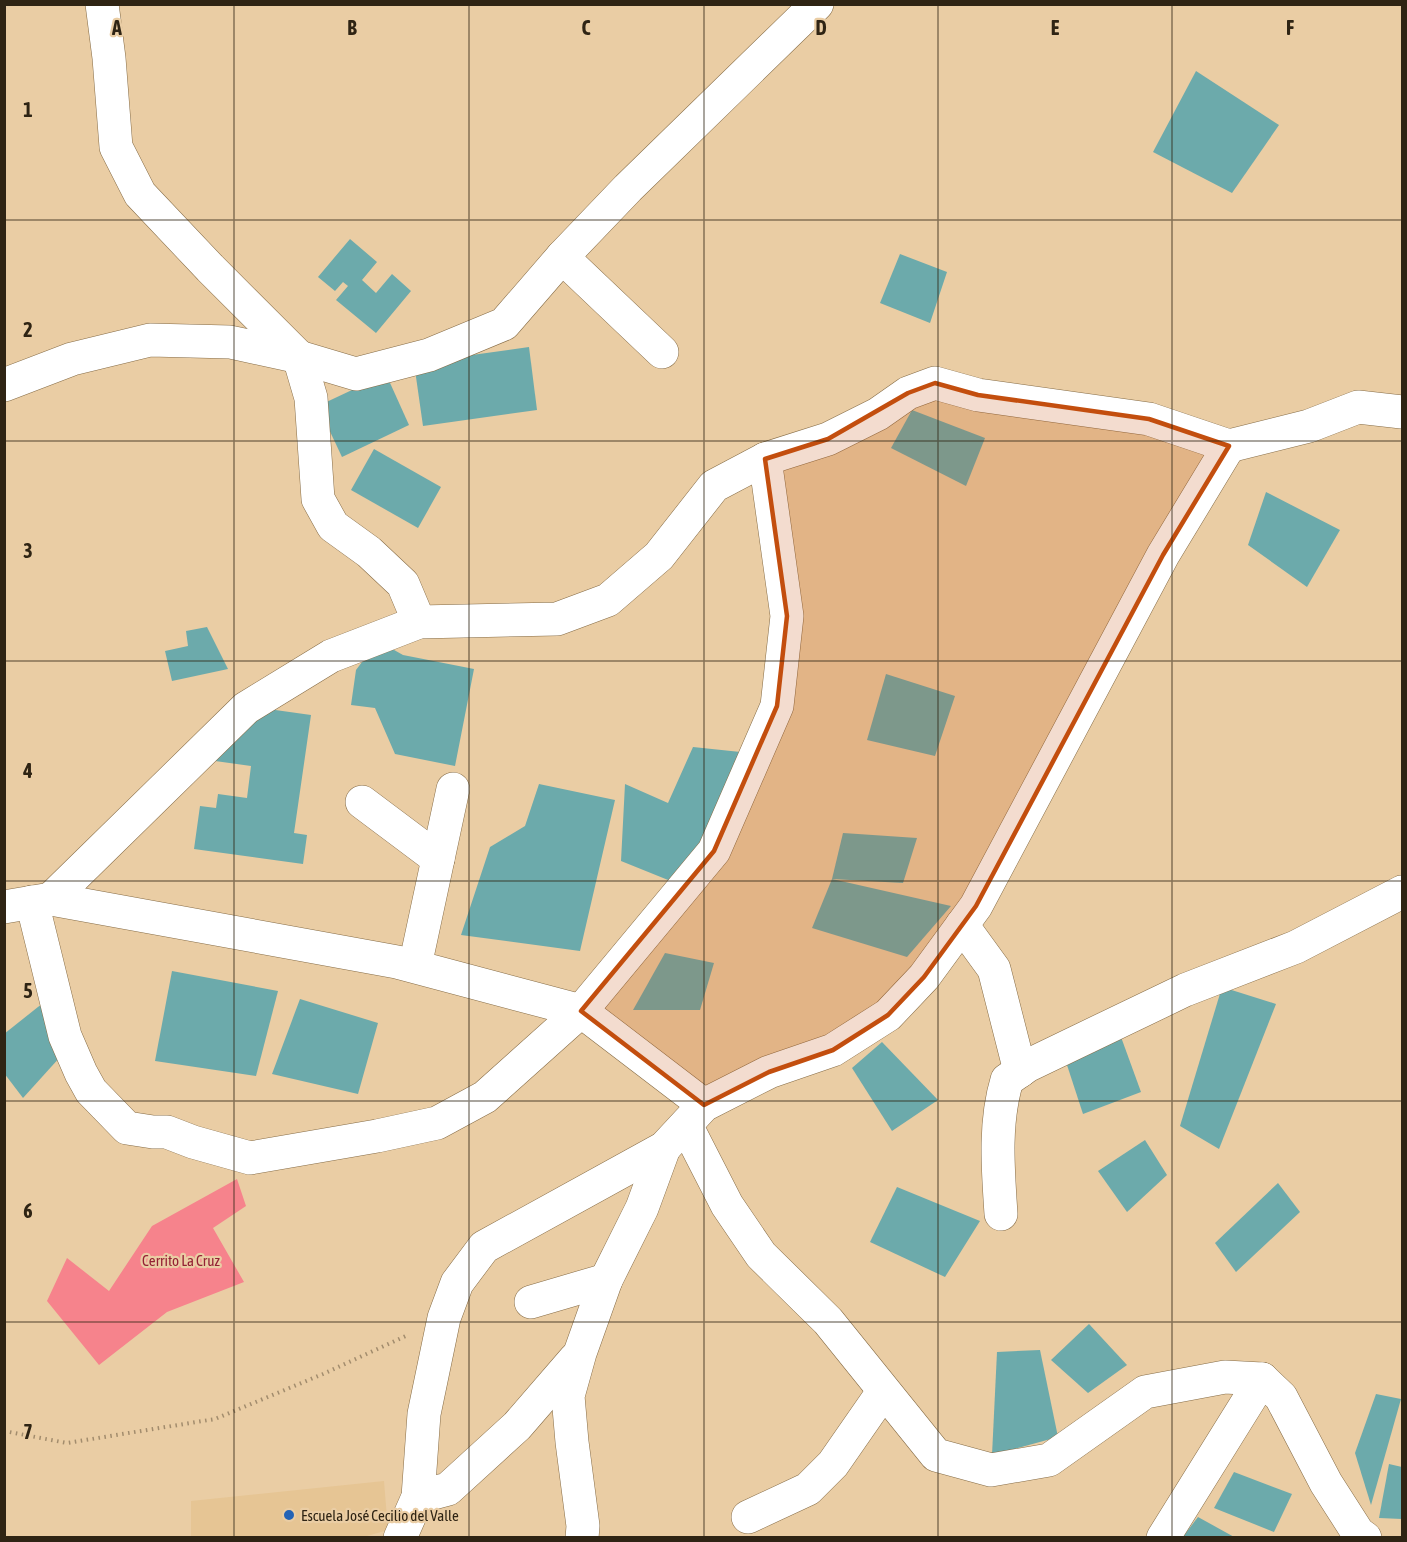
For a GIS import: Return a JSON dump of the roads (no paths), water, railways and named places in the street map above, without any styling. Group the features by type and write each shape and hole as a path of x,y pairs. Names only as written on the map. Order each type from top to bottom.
{"street":[{"path":"102,4 117,147 140,194 299,357 311,398 318,499 333,526 369,552 403,584 419,622"},
{"path":"4,385 72,359 150,340 230,342 299,357 356,374 429,355 504,324 562,257 628,188 817,4"},
{"path":"562,257 662,352"},
{"path":"20,899 246,708 331,656 419,622 557,619 608,600 659,556 714,486 765,459 828,439 878,414 908,393 935,383 978,395 1149,419 1229,446 1309,426 1358,407 1402,412"},
{"path":"400,1538 418,1497 424,1414 444,1318 457,1283 484,1247 664,1149 695,1115 770,1072 833,1050 888,1015 924,977 976,906 1163,555 1229,446"},
{"path":"20,899 65,1036 91,1091 127,1128 153,1132 167,1131 194,1142 250,1158 377,1137 437,1123 485,1097 581,1011 714,851 777,706 787,616 765,459"},
{"path":"415,966 453,789"},
{"path":"362,802 438,859"},
{"path":"1001,1214 997,1161 1003,1095 1007,1080 1020,1071 1185,990 1296,947 1402,892"},
{"path":"20,899 415,966 581,1011 695,1115 727,1205 761,1255 828,1321 936,1455 991,1470 1049,1460 1145,1392 1225,1377 1262,1379 1281,1397 1326,1484 1358,1533 1365,1538"},
{"path":"962,925 994,969 1020,1071"},
{"path":"582,1538 583,1526 568,1396 580,1353 606,1280 642,1208 664,1149"},
{"path":"531,1302 606,1280"},
{"path":"418,1497 448,1489 517,1426 580,1353"},
{"path":"1163,1538 1262,1379"},
{"path":"748,1517 808,1489 833,1464 883,1392"}],"place":[{"name":"Escuela José Cecilio del Valle","path":"289,1515"}],"park label":[{"name":"Cerrito La Cruz","path":"181,1260"}]}
